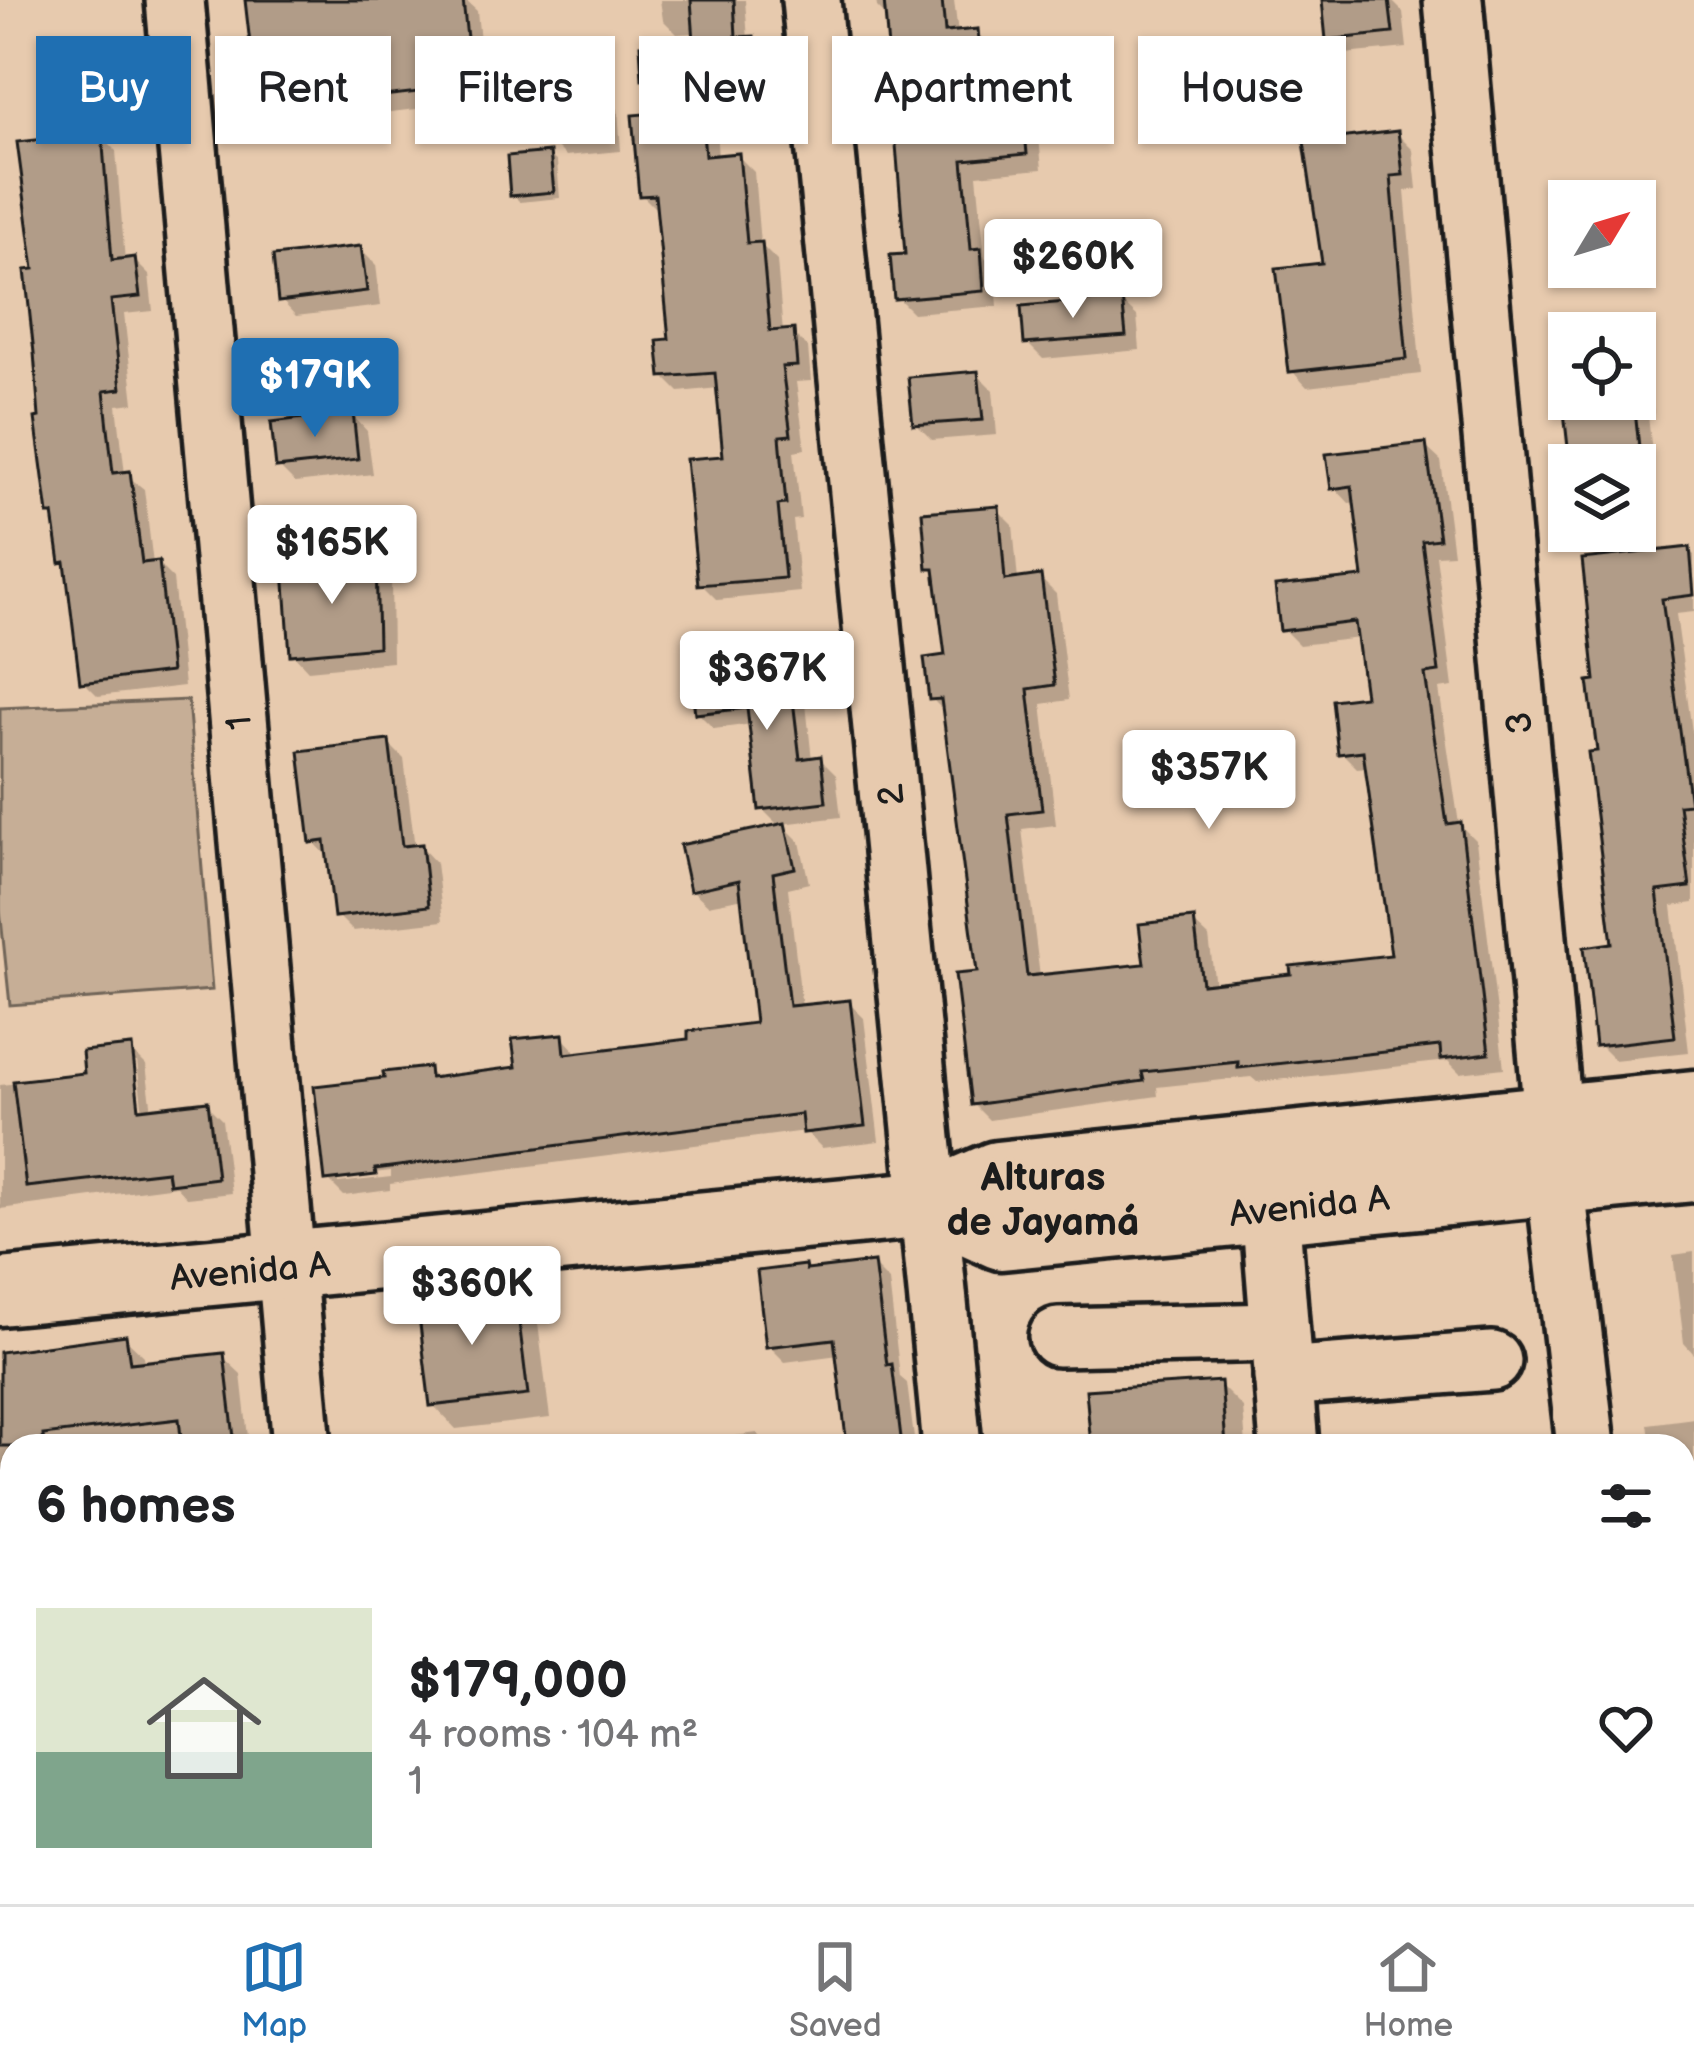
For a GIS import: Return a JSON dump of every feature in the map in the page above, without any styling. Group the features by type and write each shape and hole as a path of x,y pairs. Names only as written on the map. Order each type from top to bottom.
{"main road":[{"name":"Avenida A","path":"0,1292 930,1204 1001,1236 1268,1178 1554,1148 1694,1104"},
{"name":"Avenida A","path":"1554,1148 1694,1168"}],"street":[{"name":"1","path":"175,0 301,1434"},
{"name":"2","path":"811,0 951,1434"},
{"name":"3","path":"1453,0 1554,1148 1585,1434"},
{"path":"1268,1178 1287,1434"},
{"path":"1058,1337 1281,1355 1492,1361"}],"shaded area":[{"path":"188,700 212,990 10,1005 0,909 0,708"}],"building":[{"path":"245,0 463,0 467,36 415,36 415,92 391,95 391,36 249,36"},
{"path":"691,0 734,0 736,36 694,36"},
{"path":"884,0 942,0 945,32 978,29 979,36 887,36"},
{"path":"1322,0 1389,0 1393,33 1326,36"},
{"path":"639,114 639,144 704,144 705,156 739,153 747,243 762,242 770,331 794,329 797,366 782,367 791,435 780,436 786,504 778,505 785,578 698,585 686,459 723,456 715,373 661,377 657,340 669,339 655,195 639,196 632,115"},
{"path":"1398,131 1403,175 1391,176 1407,359 1289,372 1276,268 1322,263 1304,144 1346,144 1346,137"},
{"path":"17,142 103,144 112,260 135,257 140,297 111,300 121,389 104,391 113,473 130,471 142,563 159,561 171,672 80,683 65,562 60,563 53,514 48,514 35,418 39,417 25,270 34,269"},
{"path":"896,144 1026,144 1027,154 963,160 971,249 981,248 984,291 894,299 890,255 905,254"},
{"path":"550,152 554,192 510,196 507,156"},
{"path":"361,246 367,291 278,302 273,256"},
{"path":"1122,297 1126,336 1024,344 1021,306"},
{"path":"978,371 983,420 913,425 908,377"},
{"path":"353,412 358,459 276,468 271,422"},
{"path":"1565,420 1636,420 1639,444 1568,444"},
{"path":"1426,443 1439,539 1422,541 1439,672 1425,674 1447,824 1461,822 1489,1053 1441,1059 1440,1046 1238,1068 1238,1062 1142,1072 1144,1081 971,1105 955,974 977,972 941,699 929,700 924,658 945,655 934,569 927,569 922,512 999,506 1005,580 1041,575 1055,685 1028,689 1042,810 1008,814 1027,976 1144,964 1139,924 1194,918 1202,984 1291,974 1290,966 1391,955 1363,751 1338,754 1332,700 1365,696 1355,622 1280,631 1275,586 1363,577 1352,486 1331,489 1326,454"},
{"path":"1690,547 1694,595 1662,599 1690,804 1679,805 1690,887 1657,891 1675,1037 1595,1046 1584,947 1612,943 1588,752 1597,751 1588,681 1595,680 1582,559"},
{"path":"376,558 378,647 290,655 284,569"},
{"path":"789,666 800,759 821,756 826,802 759,810 747,708 695,714 691,677"},
{"path":"389,740 402,846 422,844 429,906 334,917 325,841 310,843 299,751"},
{"path":"785,823 795,868 773,873 789,1006 850,1000 865,1126 803,1133 801,1114 375,1169 376,1175 325,1181 314,1086 429,1067 430,1078 516,1067 512,1039 563,1034 565,1054 688,1039 688,1031 755,1023 739,880 690,891 680,845"},
{"path":"132,1046 139,1109 208,1101 217,1178 169,1184 167,1171 26,1187 13,1081 84,1073 82,1051"},
{"path":"874,1262 901,1434 846,1434 834,1339 766,1347 757,1271 805,1265 806,1270"},
{"path":"515,1289 528,1395 430,1406 417,1300"},
{"path":"126,1335 130,1363 224,1353 234,1434 181,1434 179,1419 52,1434 0,1434 0,1352"},
{"path":"1221,1381 1225,1434 1090,1434 1086,1390"}],"district":[{"name":"Alturas de Jayamá","path":"1043,1198"}]}
